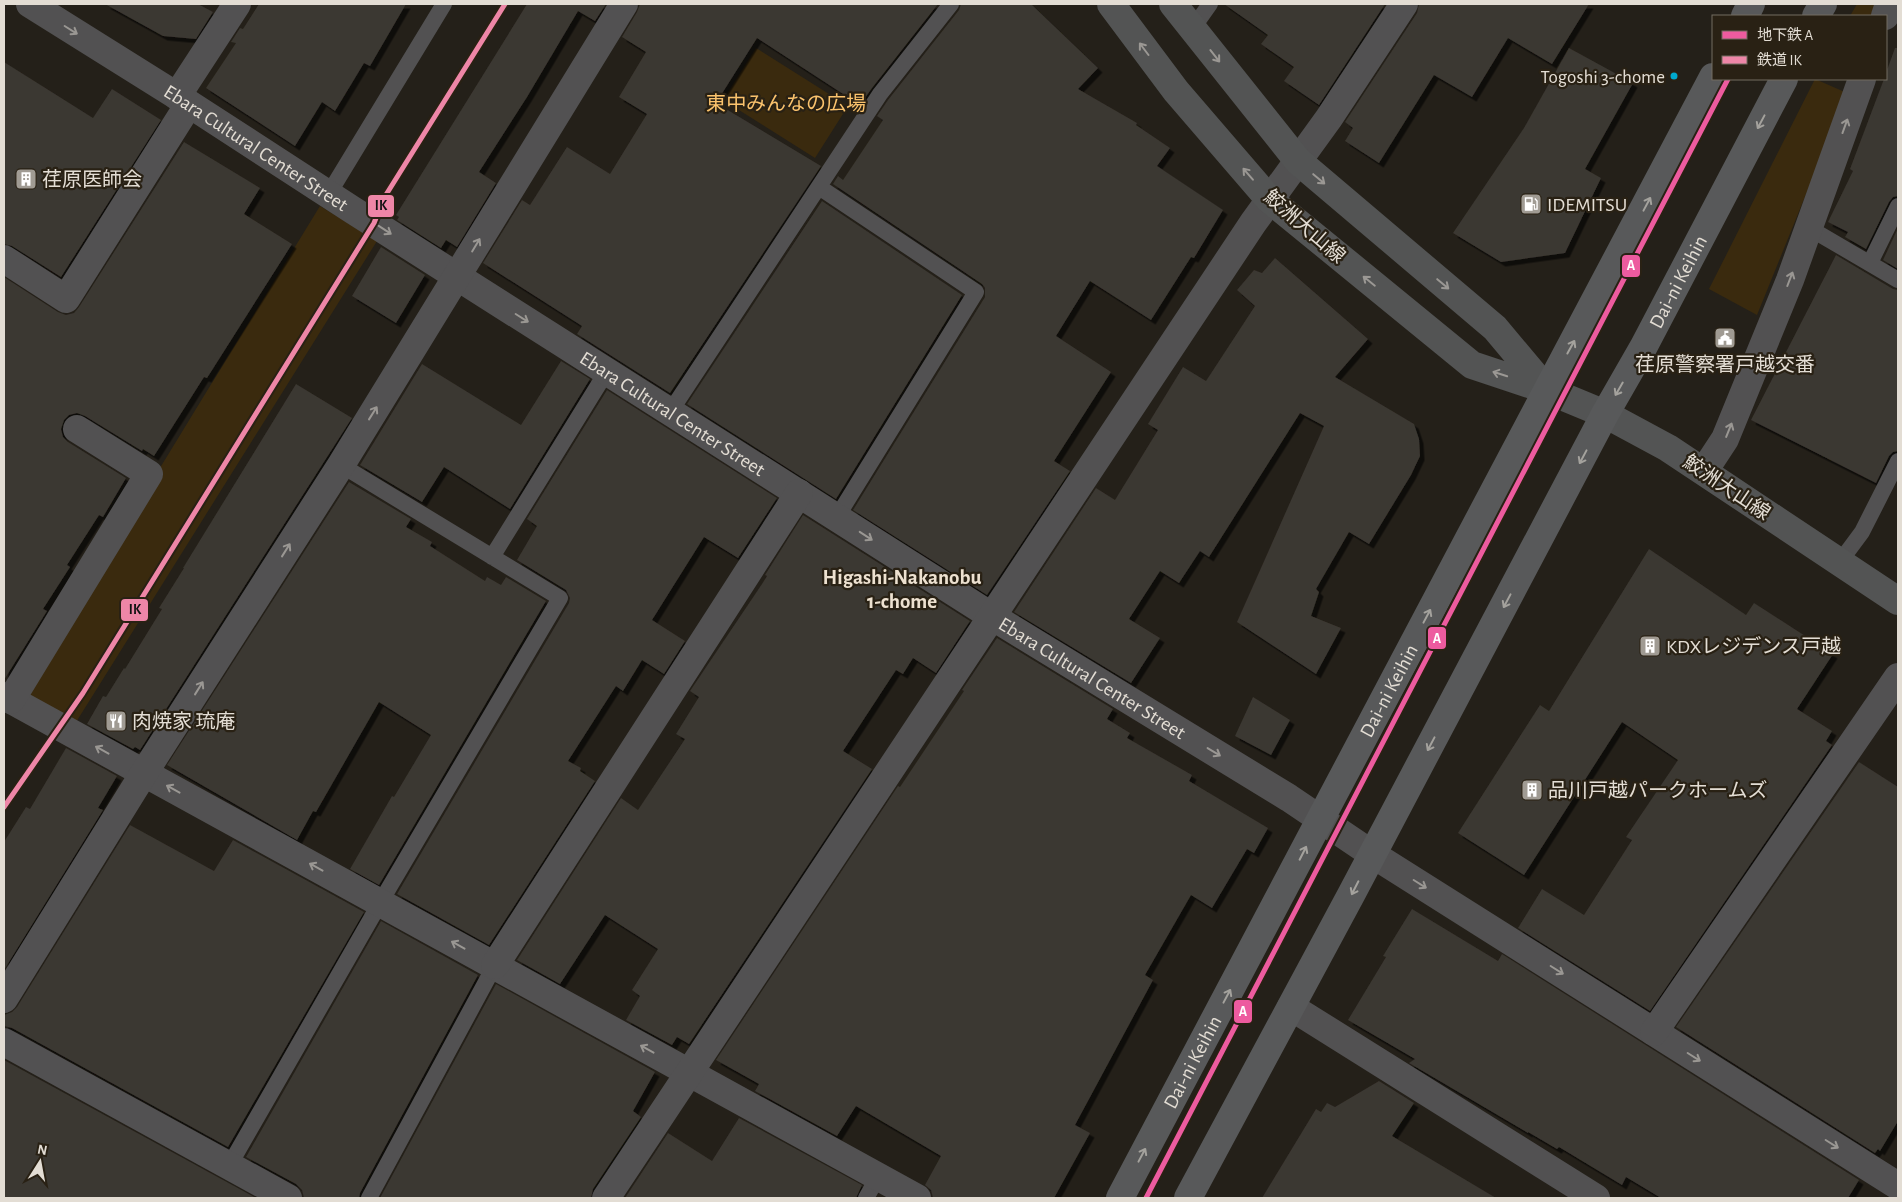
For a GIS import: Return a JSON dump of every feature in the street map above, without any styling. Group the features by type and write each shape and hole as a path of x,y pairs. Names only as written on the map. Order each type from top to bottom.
{"highway":[{"path":"1817,15 1823,4"},
{"name":"Dai-ni Keihin","path":"1120,1198 1547,390 1592,309 1712,79"},
{"name":"Dai-ni Keihin","path":"1188,1198 1605,414 1644,346 1783,80"}],"main road":[{"name":"鮫洲大山線","path":"1111,4 1176,91 1269,200 1472,365 1547,390 1605,414 1668,448 1898,601"},
{"name":"鮫洲大山線","path":"1173,4 1298,161 1495,328 1547,390"}],"street":[{"name":"Ebara Cultural Center Street","path":"30,4 993,617 1289,798 1372,854 1893,1186"},
{"path":"4,259 66,299 237,4"},
{"path":"4,999 144,773 341,465 624,4"},
{"path":"606,1198 1269,200 1329,118 1404,4"},
{"path":"1704,471 1725,439 1790,280 1856,81"},
{"path":"78,429 149,474 8,698 496,965 689,1073 872,1188 918,1198"},
{"path":"496,965 799,493"},
{"path":"1654,1032 1898,677"},
{"path":"1291,1007 1596,1198"},
{"path":"4,1042 288,1198"}],"lane":[{"path":"328,195 444,4"},
{"path":"670,412 880,94 951,4"},
{"path":"1193,28 1210,4"},
{"path":"819,187 976,292 837,517"},
{"path":"1870,263 1898,206"},
{"path":"1808,228 1898,280"},
{"path":"492,557 607,371"},
{"path":"1839,563 1862,532 1898,461"},
{"path":"229,1166 380,903 560,598 341,465"},
{"path":"369,1198 496,965"}],"green space":[{"path":"1857,4 1880,4 1875,15 1851,15"},
{"name":"東中みんなの広場","path":"756,48 848,106 815,158 723,100"},
{"path":"1814,80 1847,93 1757,315 1709,289"},
{"path":"320,206 377,241 73,727 20,697"}],"building":[{"path":"105,4 198,4 213,12 196,39 163,36"},
{"path":"259,4 406,4 370,66 364,63 335,111 322,102 295,146 206,88 236,43 231,42 240,28 243,29"},
{"path":"527,4 606,4 595,21 578,11 527,97 479,172 496,183 457,247 446,240 441,248 397,220 399,217 396,215"},
{"path":"640,4 938,4 860,105 757,38 716,103 821,166 670,393 577,334 582,326 483,263 522,200 530,205 567,147 610,174 647,114 619,97 646,52 622,37"},
{"path":"961,4 1031,4 1098,68 1078,89 1137,123 1136,125 1170,148 1157,166 1223,210 1194,258 1191,257 1151,320 1090,281 1056,336 1111,372 1054,461 1070,471 987,595 853,510 985,297 985,288 982,284 833,184 838,176 843,180 883,120 877,116 959,10"},
{"path":"1224,4 1385,4 1319,105 1284,81 1294,67 1261,44 1268,35"},
{"path":"1419,4 1589,4 1552,64 1508,38 1472,97 1434,75 1379,163 1345,141 1353,128 1345,122 1417,13"},
{"path":"1569,48 1633,83 1585,169 1601,178 1565,253 1501,262 1453,233 1524,128"},
{"path":"1895,48 1898,48 1898,196 1893,197 1889,202 1866,249 1845,237 1848,232 1828,222 1853,171 1850,169 1884,80 1887,80 1887,70"},
{"path":"4,62 93,118 112,89 161,120 61,277 12,246 4,244"},
{"path":"184,142 260,188 244,214 292,244 207,378 204,377 154,456 143,449 142,451 85,416 77,413 69,415 64,420 61,429 63,437 68,442 126,478 103,517 99,515 67,565 70,567 43,609 47,611 4,680 4,277 58,312 66,315 74,313"},
{"path":"822,201 962,295 836,499 687,404"},
{"path":"1898,228 1898,269 1883,260"},
{"path":"381,247 425,275 396,323 352,296"},
{"path":"1836,255 1893,289 1898,290 1898,451 1893,452 1889,456 1876,483 1751,420"},
{"path":"1275,258 1368,339 1335,377 1414,424 1419,439 1420,456 1411,475 1369,544 1349,532 1316,589 1319,592 1311,616 1341,628 1316,674 1237,622 1324,426 1300,413 1209,557 1200,551 1179,583 1160,571 1129,619 1160,638 1131,683 1014,612 1096,488 1115,500 1158,430 1148,424 1183,367 1206,381 1255,306 1237,290 1254,270 1262,273"},
{"path":"561,361 590,379 510,509 444,467 422,502 360,465 422,364 521,425"},
{"path":"296,384 352,418 140,750 135,747 133,749 87,724 103,696 106,697 125,669 162,609 159,608"},
{"path":"607,390 777,498 738,558 704,537 652,620 685,641 664,674 642,660 623,691 616,686 568,761 581,768 580,771 595,781 489,945 397,894 569,603 570,598 566,590 517,560 537,526 527,519"},
{"path":"349,482 411,519 406,527 432,542 430,546 485,581 487,577 501,585 506,577 546,601 379,885 350,869 392,796 394,797 431,735 379,702 316,812 313,811 297,840 167,765"},
{"path":"803,515 970,621 936,673 913,658 903,674 896,670 843,751 872,769 689,1044 677,1037 672,1045 626,1020 640,996 632,990 658,949 605,915 560,984 517,960 621,798 638,810 685,739 676,734 699,697 690,691 762,584 767,576 765,575"},
{"path":"1649,549 1746,615 1754,603 1833,654 1797,709 1832,731 1826,741 1832,745 1650,1011 1518,928 1542,889 1584,915 1632,840 1626,837 1678,760 1622,722 1524,875 1458,833 1540,705 1549,711"},
{"path":"997,638 1113,709 1107,719 1130,733 1127,738 1192,775 1189,781 1268,828 1254,853 1247,849 1212,908 1191,895 1145,975 1153,980 1075,1125 1090,1133 1054,1198 933,1198 931,1190 925,1185 941,1156 856,1106 837,1136 755,1091 759,1084 716,1060 898,786 900,787 964,691 962,690"},
{"path":"1253,697 1290,720 1271,755 1235,736"},
{"path":"66,748 117,776 98,808 103,810 4,970 4,842 26,807 30,809"},
{"path":"1859,762 1898,787 1898,1121 1880,1151 1878,1149 1875,1153 1676,1027"},
{"path":"130,825 214,871 233,840 364,912 228,1147 12,1028 4,1026 4,1015 12,1012 17,1007"},
{"path":"1412,909 1498,961 1502,954 1859,1180 1848,1198 1661,1198 1626,1177 1622,1185 1559,1147 1557,1149 1528,1133 1409,1063 1415,1059 1348,1020 1386,957 1383,956"},
{"path":"381,921 478,975 359,1198 304,1198 302,1190 296,1184 246,1157"},
{"path":"496,984 655,1072 633,1111 641,1117 593,1189 591,1198 380,1198"},
{"path":"4,1060 256,1198 4,1198"},
{"path":"1379,1081 1414,1103 1392,1136 1496,1198 1262,1198 1316,1109 1321,1112 1327,1103 1335,1107"},
{"path":"739,1118 862,1185 856,1198 625,1198 668,1133 712,1161"}],"metro line":[{"name":"A","path":"1146,1198 1727,80"}],"rail line":[{"name":"IK","path":"4,807 83,693 374,223 384,198 505,4"}],"place":[{"name":"Togoshi 3-chome","path":"1674,76"},
{"name":"荏原医師会","path":"26,179"},
{"name":"IDEMITSU","path":"1531,204"},
{"name":"荏原警察署戸越交番","path":"1725,338"},
{"name":"KDXレジデンス戸越","path":"1650,646"},
{"name":"肉焼家 琉庵","path":"116,721"},
{"name":"品川戸越パークホームズ","path":"1532,790"}],"district":[{"name":"Higashi-Nakanobu 1-chome","path":"902,589"}]}
